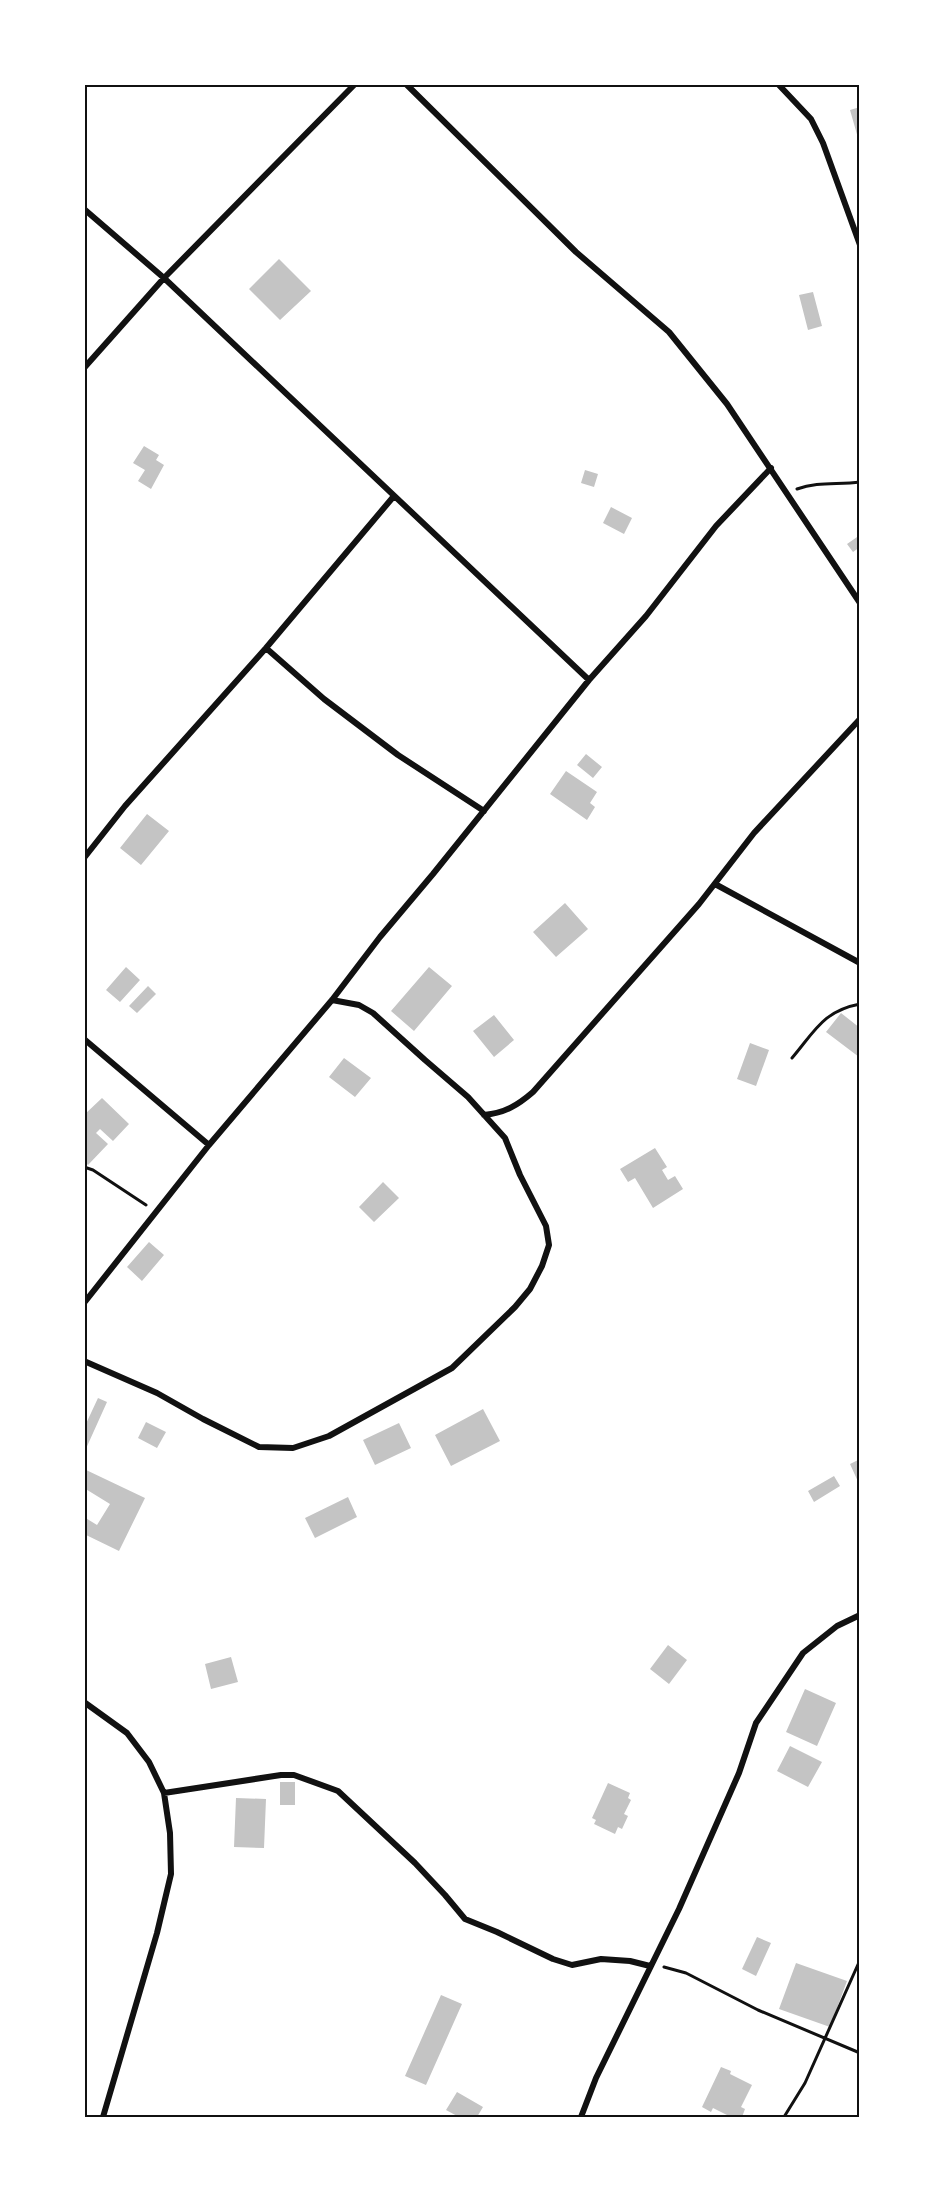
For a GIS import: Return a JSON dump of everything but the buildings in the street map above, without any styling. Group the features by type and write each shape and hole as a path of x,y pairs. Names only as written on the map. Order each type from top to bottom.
{"street":[{"path":"84,368 164,278 355,84"},
{"path":"406,84 576,252 669,332 726,404 860,603"},
{"path":"778,84 811,119 823,142 860,244"},
{"path":"84,209 164,278 589,680"},
{"path":"84,1303 155,1211 332,1000 380,937 589,680 646,616 716,526 771,468"},
{"path":"84,858 125,806 266,648 394,496"},
{"path":"266,648 324,699 398,755 483,811"},
{"path":"484,1115 497,1114 511,1109 533,1092 586,1035 715,884 754,833 860,719"},
{"path":"715,884 860,963"},
{"path":"84,1361 157,1393 259,1447 293,1448 329,1436 452,1368 515,1307 530,1289 542,1266 549,1245 546,1226 520,1175 505,1138 468,1097 373,1013 359,1005 332,1000"},
{"path":"84,1039 209,1145"},
{"path":"581,2117 596,2078 679,1909 739,1773 756,1723 803,1653 837,1626 860,1616"},
{"path":"84,1702 127,1733 149,1762 164,1793 170,1833 171,1874 158,1933 103,2117"},
{"path":"164,1793 281,1774 294,1775 317,1783 338,1791 376,1825 446,1895 465,1920 497,1932 553,1959 572,1965 601,1959 630,1961 650,1966"}],"path":[{"path":"787,493 808,485 860,482"},
{"path":"792,1058 827,1016 837,1010 860,1004"},
{"path":"84,1167 93,1170 155,1211"},
{"path":"784,2117 805,2083 860,1960"},
{"path":"650,1966 677,1969 758,2010 860,2053"}]}
